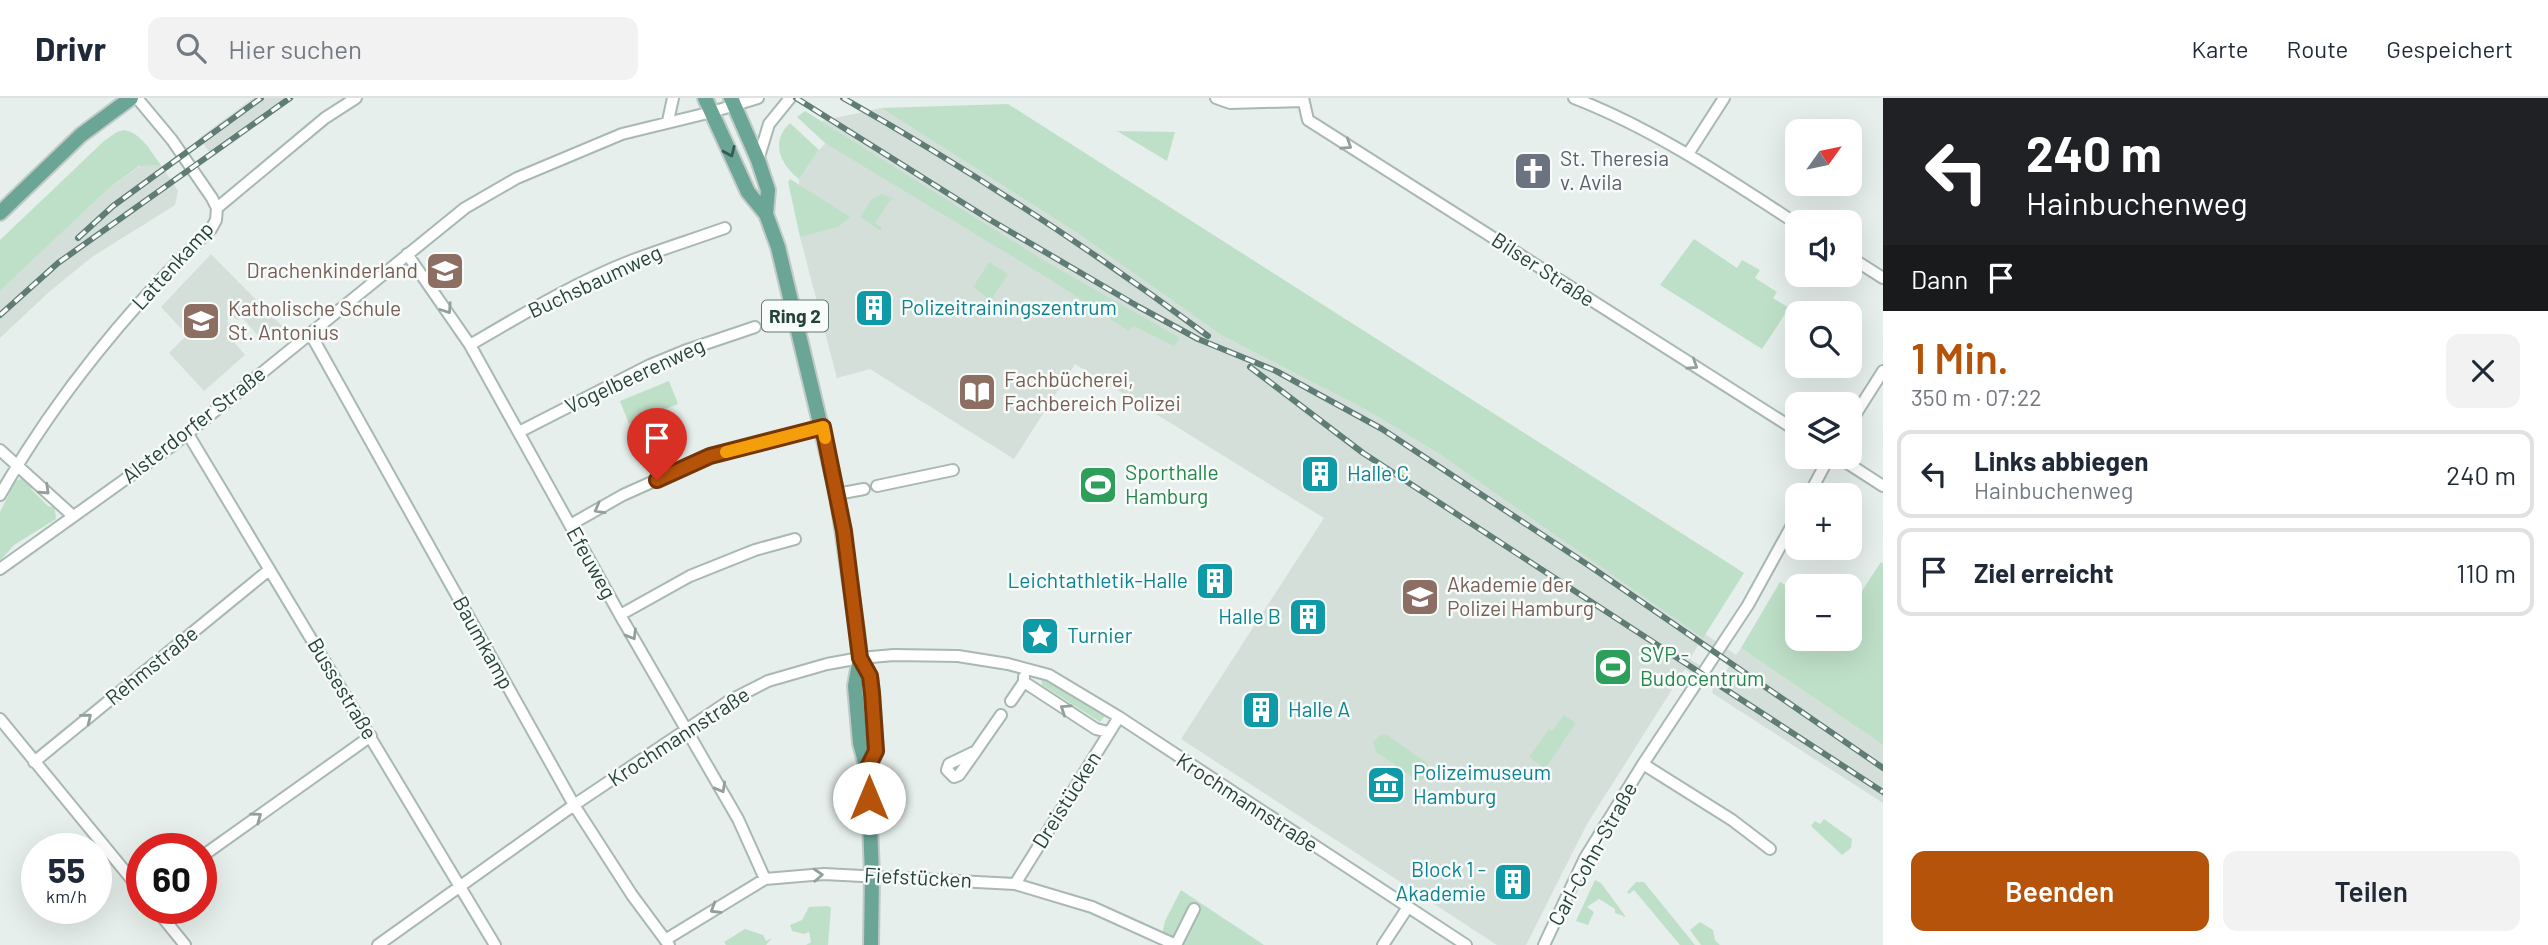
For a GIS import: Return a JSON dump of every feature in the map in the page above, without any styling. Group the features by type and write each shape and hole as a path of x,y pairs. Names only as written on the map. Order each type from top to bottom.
{"main road":[{"path":"0,213 81,135 131,98"},
{"name":"Ring 2","path":"705,98 748,192 766,214 779,247 837,494 860,658 870,676 872,693 876,751 868,767 872,875 871,945"},
{"name":"Ring 2","path":"733,102 768,190 766,214"}],"street":[{"path":"136,98 172,140 216,208"},
{"name":"Lattenkamp","path":"0,495 18,464 89,364 162,277 211,229 216,220 216,208 325,118 356,98"},
{"path":"668,121 673,98"},
{"name":"Alsterdorfer Straße","path":"0,569 188,434 465,208 517,178 621,134 712,112 733,102 758,98"},
{"path":"758,160 769,124 790,98"},
{"path":"1216,98 1230,103 1303,100"},
{"path":"1574,98 1625,120 1688,154 1785,216"},
{"path":"1688,154 1724,98"},
{"name":"Bilser Straße","path":"1303,100 1308,120 1785,423"},
{"name":"Buchsbaumweg","path":"470,345 539,305 595,277 725,229"},
{"name":"Efeuweg","path":"407,254 470,345 620,615 738,819 765,879"},
{"path":"1862,265 1883,278"},
{"name":"Vogelbeerenweg","path":"519,432 650,365 755,327"},
{"name":"Baumkamp","path":"310,333 574,805 626,886 667,942"},
{"path":"1862,404 1883,370"},
{"path":"570,525 623,495 706,458 823,427"},
{"name":"Bussestraße","path":"188,434 495,945"},
{"path":"0,450 73,516"},
{"path":"1857,469 1883,485"},
{"path":"877,486 953,470"},
{"path":"837,494 864,489"},
{"name":"Carl-Cohn-Straße","path":"1544,945 1585,858 1643,764 1748,605 1785,538"},
{"path":"620,615 690,576 755,550 795,539"},
{"name":"Rehmstraße","path":"34,762 269,570"},
{"name":"Krochmannstraße","path":"377,945 574,805 729,701 768,681 827,664 894,655 958,656 1025,667 1049,675 1118,717 1466,945"},
{"path":"1011,701 1024,682 1025,667"},
{"path":"1024,682 1096,729 1108,732"},
{"path":"976,751 1001,715"},
{"name":"Dreistücken","path":"1016,884 1118,717"},
{"path":"0,719 126,873"},
{"path":"217,846 371,736"},
{"name":"Carl-Cohn-Straße","path":"1643,764 1723,814 1770,849"},
{"name":"Fiefstücken","path":"667,942 765,879 824,874 1016,884 1092,907 1176,945 1194,909"},
{"path":"1383,945 1408,907"},
{"path":"168,924 185,945"}],"shaded area":[{"path":"253,98 295,98 213,157 199,138"},
{"name":"Akademie der Polizei Hamburg","path":"881,108 1074,231 1221,335 1368,411 1438,453 1736,655 1741,648 1883,745 1883,803 1712,693 1713,689 1685,669 1587,824 1526,945 1497,945 1181,739 1324,518 1075,364 1014,459 870,369 837,378 800,237 799,179 819,150 837,131 821,121","holes":["1698,645 1729,666 1721,679 1690,659"]},
{"path":"143,164 161,165 178,191 175,205 92,257 49,292 0,338 0,291 108,189"},
{"name":"Katholische Schule St. Antonius","path":"211,254 283,327 262,341 242,317 238,320 231,316 227,320 230,327 226,332 245,355 204,391 169,353 187,335 161,307"}],"green space":[{"path":"1008,104 1744,573 1703,638 1438,453 1368,411 1221,335 1074,231 881,108"},
{"path":"805,111 1043,260 1180,338 1174,346 1133,326 1129,331 1048,278 825,143 797,117"},
{"path":"790,123 819,150 799,179 787,167 780,152 780,138"},
{"path":"124,130 141,139 161,165 139,166 108,189 0,291 0,240 104,141"},
{"path":"1117,131 1175,132 1167,161"},
{"path":"790,179 850,217 838,227 800,237 788,182"},
{"path":"882,194 898,201 891,199 875,223 882,228 881,231 860,217 872,199"},
{"path":"1694,239 1737,268 1742,260 1760,270 1755,278 1777,292 1773,298 1785,306 1785,314 1762,349 1660,285"},
{"path":"989,262 1008,274 991,300 973,287"},
{"path":"669,381 678,404 629,424 620,401"},
{"path":"21,478 32,481 31,489 48,506 52,507 54,502 56,519 14,545 0,561 0,512 15,482"},
{"path":"1881,562 1883,745 1741,648 1780,582 1785,585 1785,651 1862,651 1862,591"},
{"path":"1041,678 1058,685 1105,716 1100,722 1042,685"},
{"path":"1564,715 1576,723 1545,769 1529,757 1549,729 1552,731"},
{"path":"1382,734 1427,763 1430,771 1426,777 1422,780 1415,779 1376,752 1373,742"},
{"path":"1824,819 1852,839 1851,848 1842,855 1811,826 1815,821 1820,824"},
{"path":"1595,880 1601,883 1626,917 1615,913 1615,909 1599,899 1587,907 1594,912 1588,925 1576,921"},
{"path":"1636,882 1644,882 1695,945 1680,945 1634,890 1629,894 1627,892"},
{"path":"1181,890 1264,945 1160,945 1165,921"},
{"path":"809,907 831,908 828,945 806,945 811,942 809,932 804,934 792,931 790,925 802,920"},
{"path":"1700,922 1713,930 1715,940 1720,945 1701,945 1690,930"},
{"path":"745,929 763,935 766,941 772,938 766,945 726,945 724,942"}],"railway":[{"path":"78,238 113,206 261,98"},
{"path":"0,315 58,263 290,98"},
{"path":"796,98 987,218 1139,307 1198,339 1276,371 1382,429 1591,567 1883,768"},
{"path":"843,98 1029,211 1208,336"},
{"path":"1250,367 1363,453 1883,792"}],"slow traffic":[{"path":"726,452 823,427 825,438"}],"place":[{"name":"St. Theresia v. Avila","path":"1533,171"},
{"name":"Drachenkinderland","path":"445,271"},
{"name":"Polizeitrainingszentrum","path":"874,308"},
{"name":"Katholische Schule St. Antonius","path":"201,321"},
{"name":"Fachbücherei, Fachbereich Polizei","path":"977,392"},
{"name":"Halle C","path":"1320,474"},
{"name":"Sporthalle Hamburg","path":"1098,485"},
{"name":"Leichtathletik-Halle","path":"1215,581"},
{"name":"Akademie der Polizei Hamburg","path":"1420,597"},
{"name":"Halle B","path":"1308,617"},
{"name":"Turnier","path":"1040,636"},
{"name":"SVP - Budocentrum","path":"1613,667"},
{"name":"Halle A","path":"1261,710"},
{"name":"Polizeimuseum Hamburg","path":"1386,785"},
{"name":"Block 1 - Akademie","path":"1513,882"}],"route":[{"path":"657,480 710,456 823,427 844,531 860,658 870,676 876,751 868,767 869,798"}]}
